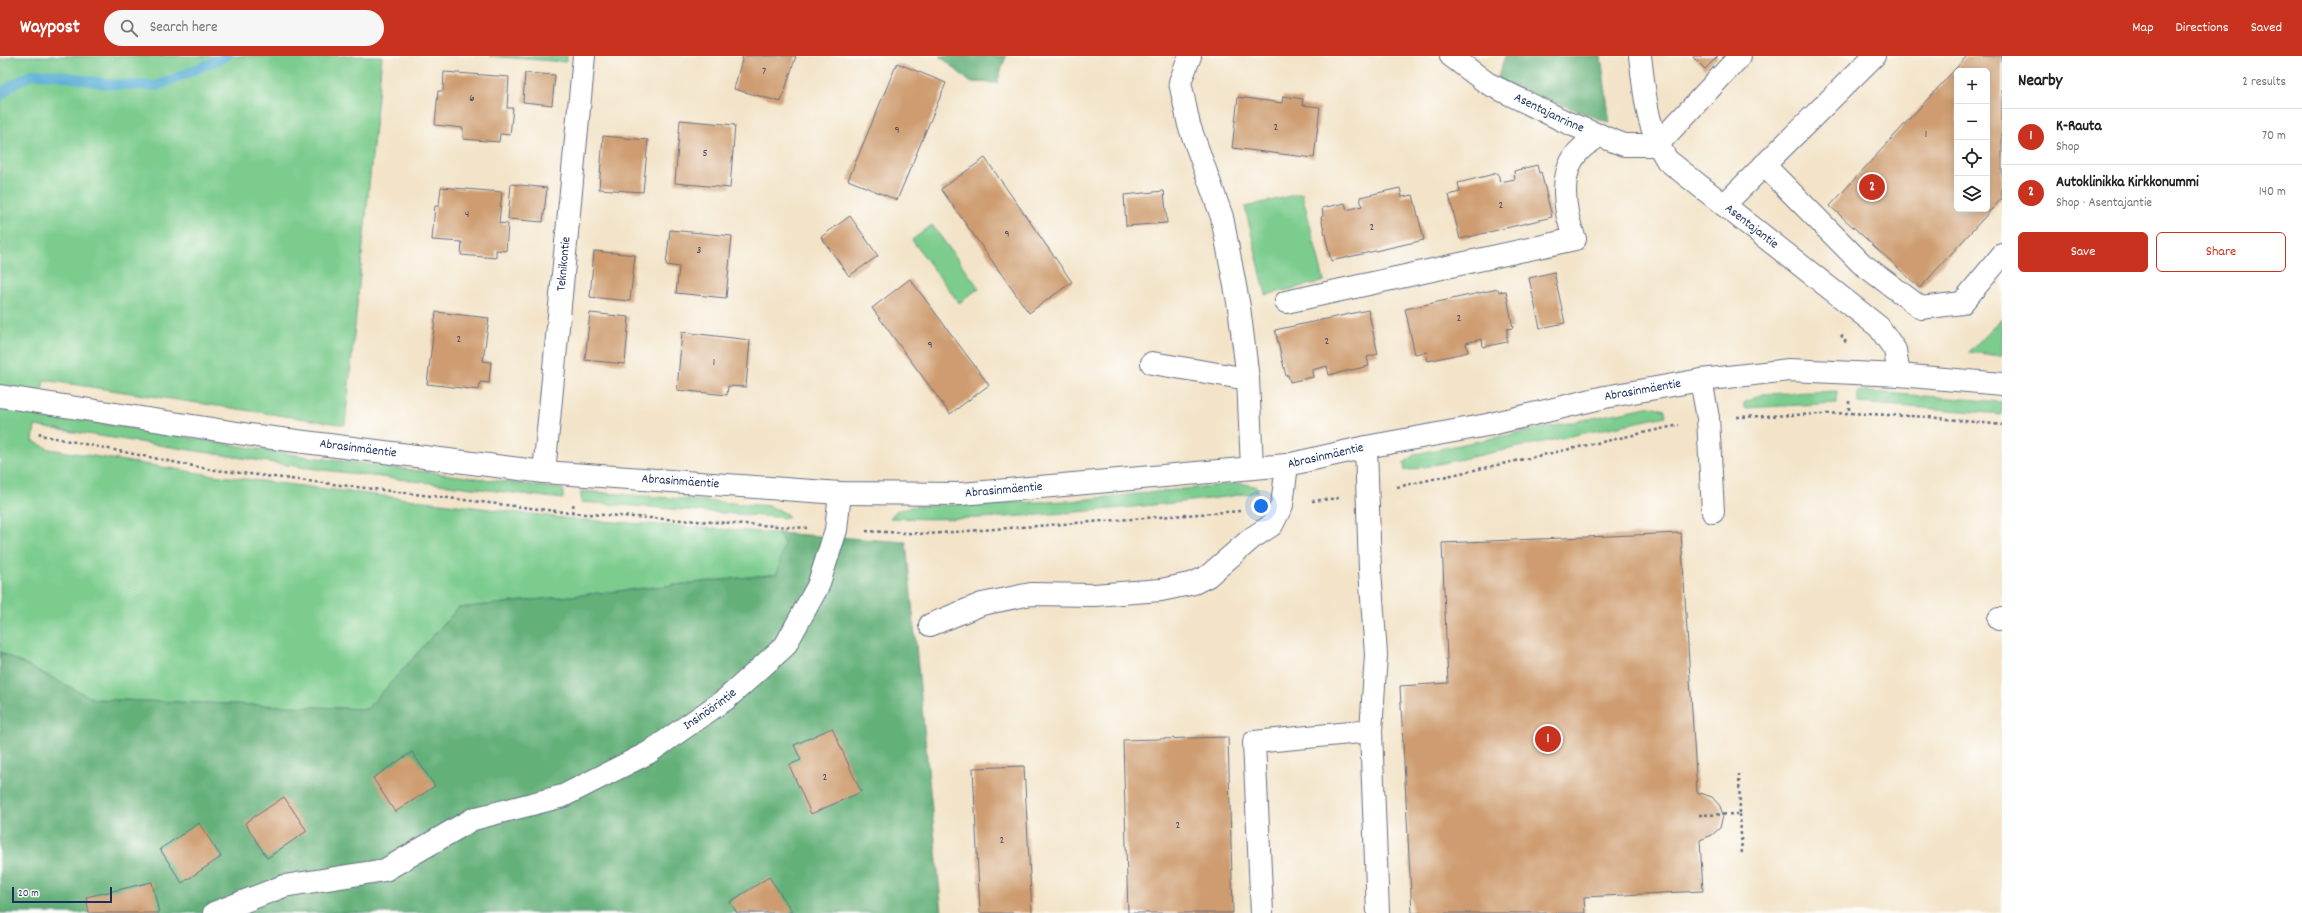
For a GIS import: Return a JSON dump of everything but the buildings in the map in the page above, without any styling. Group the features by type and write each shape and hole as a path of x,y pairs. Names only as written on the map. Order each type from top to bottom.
{"street":[{"name":"Teknikontie","path":"544,472 584,56"},
{"path":"1190,56 1180,82 1189,125 1222,217 1239,307 1248,379 1252,468"},
{"name":"Asentajanrinne","path":"1451,56 1488,83 1568,123 1624,145 1657,145"},
{"name":"Asentajantie","path":"1640,56 1649,123 1657,145 1667,160 1879,327 1895,350 1899,375"},
{"path":"1657,145 1740,56"},
{"path":"1724,205 1874,56"},
{"path":"1286,302 1575,239 1566,211 1566,176 1571,163 1581,149 1600,135"},
{"path":"1764,165 1861,263 1920,308 1962,303 2002,255"},
{"path":"1152,363 1248,379"},
{"name":"Abrasinmäentie","path":"0,396 257,436 544,472 840,492 962,494 1287,465 1366,447 1488,424 1605,397 1701,380 1789,370 1899,375 2002,384"},
{"path":"1701,380 1708,418 1713,512"},
{"path":"1366,447 1370,570 1376,655 1371,731 1378,913"},
{"path":"930,625 982,604 1031,594 1094,595 1161,590 1194,583 1208,576 1252,538 1272,525 1282,505 1287,465"},
{"name":"Insinöörintie","path":"214,913 284,886 384,870 473,819 563,796 648,753 726,699 785,646 818,586 836,530 840,492"},
{"path":"1262,913 1254,742 1371,731"}],"path":[{"path":"1739,774 1742,856"},
{"path":"1699,815 1740,814"}],"green space":[{"path":"13,56 382,56 345,425 44,380 38,413 301,456 563,489 563,499 307,468 35,426 33,441 49,449 212,475 571,519 777,533 785,544 777,574 458,608 367,709 94,699 0,652 0,60"},
{"path":"489,56 568,56 565,62"},
{"path":"940,56 1006,56 997,83 970,82"},
{"path":"1505,56 1601,56 1610,123 1497,80"},
{"path":"1302,193 1324,281 1266,295 1245,207"},
{"path":"932,225 979,288 959,303 912,240"},
{"path":"2002,318 2002,356 1969,352"},
{"path":"1837,391 1837,403 1744,408 1744,403 1763,394"},
{"path":"1858,391 2002,402 2002,414 1858,403"},
{"path":"1652,406 1665,410 1666,416 1405,471 1404,463 1415,454"},
{"path":"1241,483 1257,487 1258,492 1179,502 1041,515 951,519 890,518 896,511 915,506 1070,501"},
{"path":"581,491 770,506 787,514 788,518 581,502"},
{"path":"777,533 906,542 942,913 0,913 0,652 94,699 367,709 458,608 777,574 784,544"}],"waterway":[{"path":"0,96 11,86 32,74 58,75 106,84 157,86 227,56"}],"place":[{"name":"Autoklinikka Kirkkonummi","path":"1872,187"},
{"name":"K-Rauta","path":"1548,739"}]}
